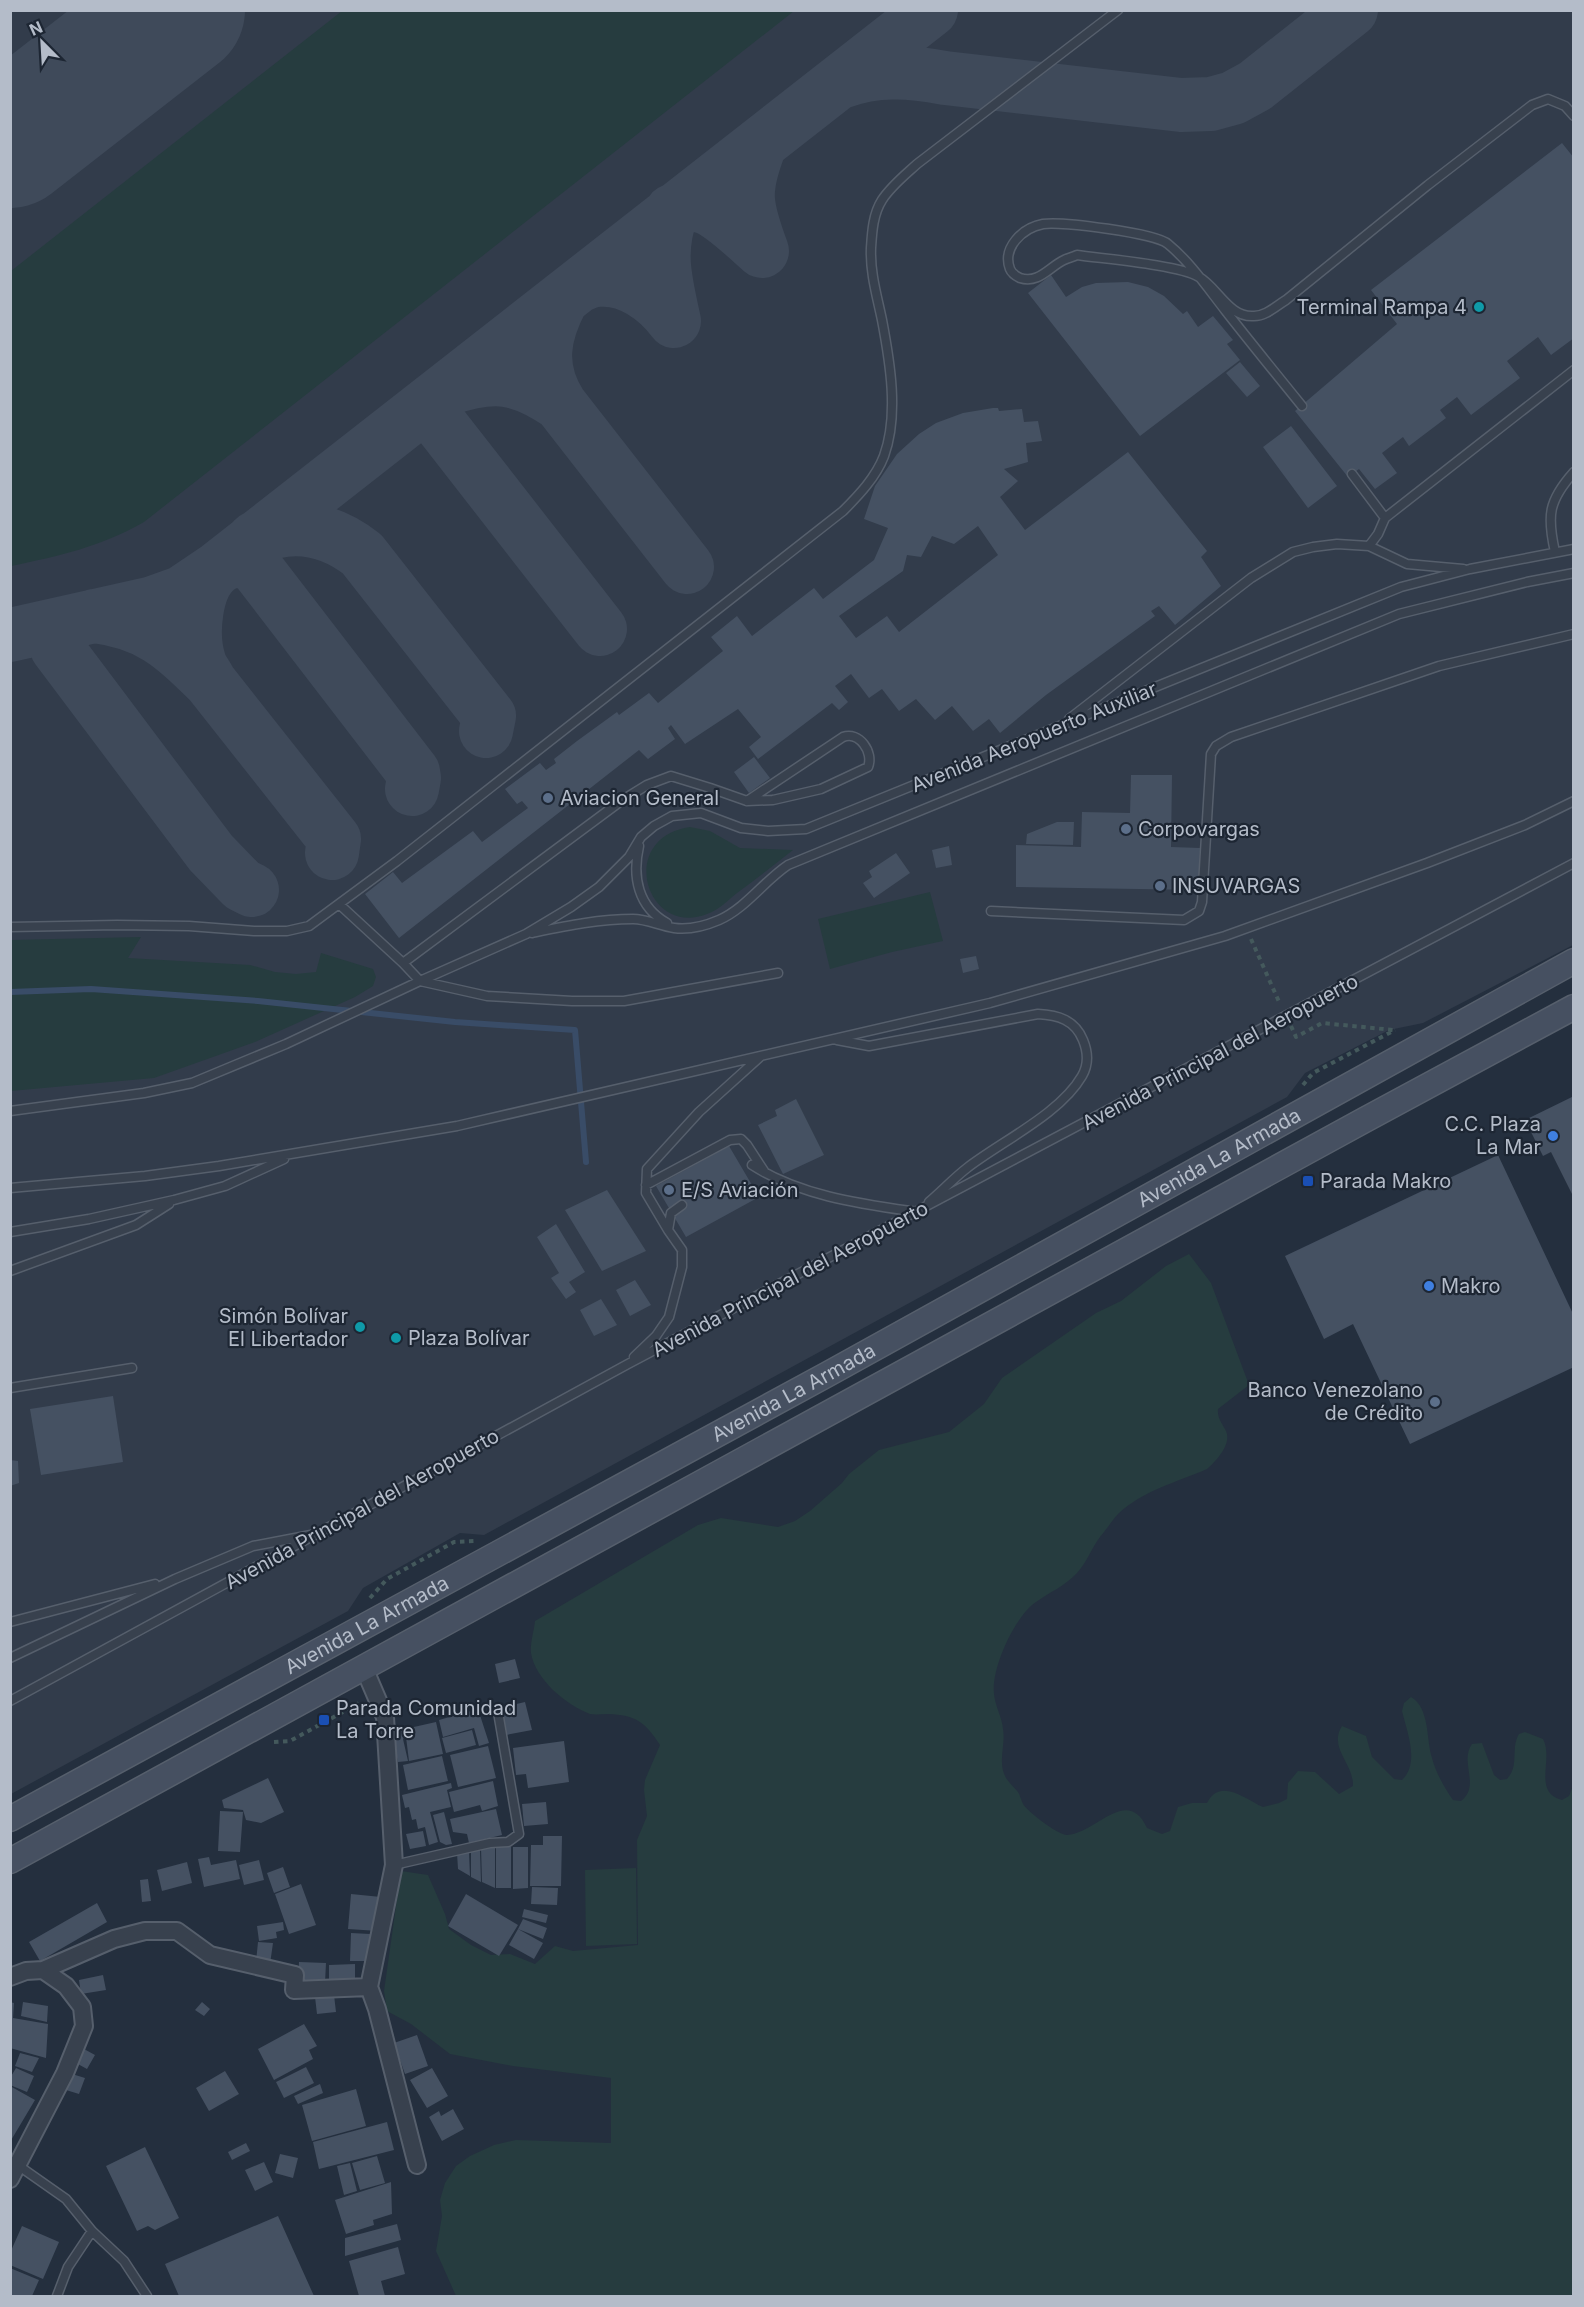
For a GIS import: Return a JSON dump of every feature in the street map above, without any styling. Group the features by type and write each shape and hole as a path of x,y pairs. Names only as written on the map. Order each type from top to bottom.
{"main road":[{"name":"Avenida La Armada","path":"10,1819 828,1374 1570,966"},
{"name":"Avenida La Armada","path":"10,1861 1166,1226 1574,1007"}],"street":[{"path":"364,1668 385,1717 394,1865 369,1987 380,2020 417,2165"},
{"path":"10,1977 26,1971 43,1970 114,1939 145,1931 177,1931 210,1954 296,1975 294,1990 369,1987"},
{"path":"15,2172 65,2073 84,2026 82,2007 66,1986 43,1970"}],"lane":[{"path":"10,927 189,926 287,931 309,926 843,511 862,492 884,456 891,415 892,379 872,263 872,230 882,200 891,188 917,164 1118,10"},
{"path":"1302,406 1198,276 1171,269 1077,255 1031,280 1012,273 1007,255 1010,246 1032,228 1041,224 1058,222 1158,238 1167,243 1237,312 1254,316 1267,313 1286,300 1428,185 1532,105 1548,99 1565,106 1574,116"},
{"path":"1369,546 1378,534 1385,518 1574,370"},
{"path":"1555,552 1549,515 1553,503 1574,472"},
{"path":"1352,474 1385,518"},
{"path":"1058,726 1194,621 1274,562 1293,552 1337,544 1369,546 1407,564 1470,569"},
{"name":"Avenida Aeropuerto Auxiliar","path":"10,1111 144,1093 192,1083 286,1044 526,934 599,887 629,857 641,837 662,820 684,813 701,813 750,829 768,831 806,829 1401,587 1470,569 1574,549"},
{"name":"Avenida Aeropuerto Auxiliar","path":"526,934 571,925 636,919 675,928 702,927 722,919 739,908 774,874 788,865 1398,614 1527,582 1574,573"},
{"path":"991,911 1184,920 1199,911 1202,902 1211,754 1216,746 1231,737 1439,666 1574,634"},
{"path":"403,963 621,801 647,785 671,776 747,801 773,801 821,789 868,767 870,761 867,750 855,736 843,737 747,801"},
{"path":"10,1188 145,1176 296,1154 457,1126 990,1003 1225,936 1428,863 1525,825 1574,801"},
{"path":"641,837 636,872 644,900 654,915 675,928"},
{"name":"Avenida Principal del Aeropuerto","path":"10,1701 628,1364 1574,863"},
{"path":"340,904 420,981 487,996 572,1001 624,1001 778,973"},
{"path":"752,1165 782,1181 860,1203 918,1212 967,1168 1040,1117 1074,1087 1087,1064 1086,1050 1074,1026 1063,1018 1038,1014 869,1046 832,1039"},
{"path":"628,1364 656,1336 669,1317 682,1267 682,1250 646,1193 647,1169 699,1112 761,1056"},
{"path":"646,1185 730,1140 741,1139 767,1175"},
{"path":"10,1232 89,1219 174,1200 225,1186 296,1154"},
{"path":"10,1271 136,1225 174,1200"},
{"path":"668,1230 671,1213 682,1205"},
{"path":"10,1389 132,1368"},
{"path":"10,1658 175,1579 253,1545 320,1533"},
{"path":"10,1622 175,1579"},
{"path":"394,1865 490,1843 508,1842 519,1834 498,1713"},
{"path":"15,2172 66,2199 92,2231 124,2261 147,2296"},
{"path":"57,2296 68,2267 92,2231"}],"shaded area":[{"path":"11,11 1573,11 1573,945 1423,1023 1389,1030 1305,1073 1287,1097 484,1535 460,1533 363,1588 348,1611 11,1794"}],"green space":[{"path":"342,11 794,11 144,522 95,544 11,566 11,271"},
{"path":"690,827 710,831 740,848 793,850 715,910 686,918 668,912 655,900 648,884 647,866 653,849 667,835"},
{"path":"930,892 943,941 830,969 818,919"},
{"path":"141,937 128,958 250,965 275,972 296,974 316,972 321,953 373,969 376,977 373,986 355,997 255,1042 154,1078 11,1091 11,940"},
{"path":"1189,1254 1211,1283 1249,1385 1218,1409 1227,1441 1219,1457 1211,1466 1149,1493 1127,1506 1100,1537 1077,1573 1028,1609 1013,1630 1000,1657 994,1683 994,1694 1003,1729 1003,1772 1018,1792 1026,1808 1044,1823 1063,1834 1078,1833 1110,1815 1130,1811 1139,1816 1147,1828 1162,1834 1170,1831 1178,1807 1192,1803 1207,1803 1212,1795 1219,1792 1233,1792 1263,1807 1279,1803 1287,1799 1288,1783 1298,1771 1315,1772 1339,1794 1353,1786 1350,1770 1338,1742 1338,1734 1342,1726 1366,1736 1372,1757 1394,1779 1402,1780 1410,1765 1411,1747 1402,1711 1404,1703 1411,1697 1421,1708 1434,1764 1453,1800 1461,1801 1467,1795 1470,1781 1468,1758 1472,1744 1482,1743 1494,1775 1500,1780 1507,1779 1511,1774 1519,1734 1525,1732 1543,1739 1546,1747 1545,1774 1548,1790 1553,1796 1562,1800 1569,1796 1573,1786 1573,2296 456,2296 436,2251 442,2216 440,2200 445,2183 456,2166 470,2156 494,2145 516,2140 611,2143 611,2078 513,2066 450,2054 411,2024 387,2011 384,1991 401,1871 428,1875 449,1929 471,1945 491,1955 510,1954 535,1964 555,1946 573,1951 638,1945 637,1840 647,1816 645,1780 660,1745 639,1721 626,1716 590,1714 571,1704 553,1690 539,1672 531,1653 535,1621 698,1525 721,1518 778,1527 795,1521 810,1511 849,1474 879,1450 949,1432 984,1404 1002,1378 1096,1313 1121,1301 1166,1266"},
{"path":"636,1868 637,1944 586,1946 585,1870"}],"building":[{"name":"Terminal Rampa 4","path":"1562,143 1574,158 1574,338 1551,355 1538,337 1507,361 1520,378 1471,415 1457,397 1440,410 1446,418 1409,446 1403,437 1382,453 1397,473 1375,489 1359,469 1348,477 1295,411 1397,324 1371,290"},
{"path":"1051,275 1066,297 1082,287 1096,283 1128,282 1148,287 1164,296 1183,314 1187,311 1198,327 1213,316 1233,340 1227,344 1240,360 1140,436 1028,293"},
{"path":"1240,362 1260,386 1247,397 1226,373"},
{"path":"993,408 998,408 999,411 1022,409 1024,422 1038,421 1042,441 1026,443 1028,462 1004,469 1018,481 1000,497 1025,530 1128,452 1207,551 1201,557 1221,586 1175,625 1159,606 1151,611 1155,616 1046,695 1000,733 989,719 973,731 952,706 935,720 916,699 899,711 882,689 869,698 851,674 835,686 848,702 839,710 832,703 758,759 749,747 761,737 738,709 685,744 671,725 668,728 675,739 648,759 639,750 399,938 365,894 393,872 402,883 473,831 482,842 528,808 522,801 517,804 505,789 540,763 546,770 556,763 554,759 577,741 617,712 619,715 649,693 658,703 723,651 711,637 737,616 752,636 814,588 823,599 874,560 888,528 864,519 875,486 897,454 919,434 936,423 963,413","holes":["978,526 998,555 899,632 887,616 856,638 839,616 903,571 907,555 921,557 932,536 954,544"]},
{"path":"1291,426 1337,486 1308,508 1263,447"},
{"path":"754,757 770,778 749,793 734,772"},
{"name":"Corpovargas","path":"1131,775 1172,775 1171,847 1200,848 1199,890 1016,887 1016,845 1081,847 1082,812 1130,813"},
{"path":"1057,822 1074,822 1073,845 1026,844 1027,834"},
{"path":"949,846 952,865 936,868 932,850"},
{"path":"896,853 910,873 874,898 863,883 872,877 869,871"},
{"path":"976,956 979,969 963,973 960,959"},
{"name":"C.C. Plaza La Mar","path":"1574,1096 1574,1198 1551,1152 1543,1156 1525,1120"},
{"path":"796,1099 824,1155 783,1174 758,1125 777,1116 775,1110"},
{"path":"729,1146 759,1197 686,1237 656,1186"},
{"name":"Makro","path":"1498,1155 1574,1316 1574,1367 1410,1444 1353,1324 1324,1339 1285,1256"},
{"path":"607,1190 646,1251 602,1271 565,1210"},
{"path":"556,1224 585,1272 569,1282 576,1292 566,1299 551,1278 559,1273 537,1237"},
{"path":"635,1280 651,1305 630,1316 616,1290"},
{"path":"601,1299 617,1325 594,1336 580,1310"},
{"path":"113,1396 123,1462 41,1475 30,1409"},
{"path":"10,1460 18,1461 19,1483 10,1486"},
{"path":"515,1659 520,1678 499,1683 495,1664"},
{"path":"525,1702 532,1730 506,1735 500,1708"},
{"path":"478,1709 489,1743 479,1746 474,1728 443,1737 439,1720"},
{"path":"436,1722 443,1754 409,1761 405,1729"},
{"path":"403,1727 408,1761 398,1762 391,1729"},
{"path":"472,1730 476,1745 446,1753 442,1738"},
{"path":"564,1741 569,1782 528,1788 526,1774 516,1775 513,1748"},
{"path":"488,1746 496,1778 458,1787 450,1755"},
{"path":"442,1756 448,1781 408,1790 403,1765"},
{"path":"268,1778 284,1812 261,1823 246,1820 243,1810 224,1808 222,1800"},
{"path":"493,1781 498,1806 482,1811 480,1805 454,1812 449,1792"},
{"path":"451,1783 452,1788 447,1790 451,1807 430,1812 438,1842 429,1845 425,1827 418,1829 416,1819 412,1820 409,1807 405,1808 402,1795"},
{"path":"546,1802 548,1824 524,1826 522,1804"},
{"path":"496,1809 502,1835 469,1843 467,1834 453,1832 450,1819"},
{"path":"220,1811 243,1812 240,1852 218,1851"},
{"path":"444,1812 452,1844 446,1845 440,1842 433,1815"},
{"path":"423,1831 426,1846 410,1849 406,1834"},
{"path":"543,1836 562,1836 561,1886 530,1886 531,1845 543,1845"},
{"path":"496,1847 511,1847 511,1888 496,1888"},
{"path":"513,1847 528,1847 528,1888 513,1889"},
{"path":"481,1848 495,1848 495,1888 482,1882"},
{"path":"480,1850 481,1882 471,1877 471,1851"},
{"path":"469,1852 470,1876 458,1869 457,1853"},
{"path":"209,1857 211,1865 236,1860 240,1879 204,1887 198,1859"},
{"path":"259,1860 264,1880 244,1885 239,1865"},
{"path":"187,1862 192,1883 162,1891 157,1870"},
{"path":"283,1867 290,1887 274,1893 267,1873"},
{"path":"148,1879 151,1901 142,1902 140,1880"},
{"path":"301,1884 316,1925 289,1934 275,1894"},
{"path":"532,1887 558,1888 557,1905 531,1904"},
{"path":"351,1894 381,1897 378,1931 348,1929"},
{"path":"466,1894 518,1925 499,1956 448,1926"},
{"path":"97,1903 107,1922 40,1961 29,1942"},
{"path":"524,1909 548,1915 546,1923 522,1917"},
{"path":"523,1919 547,1928 543,1939 518,1929"},
{"path":"283,1922 284,1930 276,1932 277,1938 259,1941 257,1926"},
{"path":"518,1929 543,1943 534,1959 509,1945"},
{"path":"351,1933 370,1934 369,1961 350,1961"},
{"path":"258,1942 273,1943 270,1964 256,1962"},
{"path":"299,1962 326,1963 325,1983 298,1983"},
{"path":"355,1964 355,1983 329,1983 329,1965"},
{"path":"103,1975 106,1990 81,1994 79,1980"},
{"path":"334,1995 336,2012 317,2014 315,1997"},
{"path":"10,2002 14,2003 13,2018 48,2024 46,2058 10,2048"},
{"path":"23,2002 48,2006 47,2022 21,2016"},
{"path":"202,2002 210,2009 204,2016 195,2010"},
{"path":"304,2024 317,2046 309,2050 313,2059 274,2080 258,2049"},
{"path":"417,2035 428,2066 405,2074 394,2043"},
{"path":"84,2049 95,2055 87,2069 76,2063"},
{"path":"20,2053 39,2058 32,2072 15,2066"},
{"path":"306,2067 314,2083 284,2098 276,2082"},
{"path":"16,2068 34,2076 27,2092 10,2085 10,2078"},
{"path":"432,2068 448,2096 427,2108 410,2080"},
{"path":"225,2071 239,2094 209,2111 196,2088"},
{"path":"72,2074 85,2078 79,2094 66,2090"},
{"path":"320,2084 323,2093 298,2104 294,2096"},
{"path":"10,2086 35,2100 10,2142"},
{"path":"356,2089 366,2126 312,2141 302,2105"},
{"path":"453,2109 464,2129 442,2141 429,2117 439,2111 441,2116"},
{"path":"387,2122 394,2150 319,2169 313,2142"},
{"path":"246,2143 250,2151 232,2160 228,2152"},
{"path":"145,2147 179,2218 155,2230 148,2226 137,2231 106,2166"},
{"path":"280,2154 298,2158 293,2178 275,2173"},
{"path":"377,2156 385,2183 360,2190 352,2163"},
{"path":"264,2162 273,2182 255,2191 245,2170"},
{"path":"350,2163 357,2191 344,2195 337,2166"},
{"path":"391,2182 392,2214 373,2220 374,2225 346,2234 335,2200"},
{"path":"278,2216 314,2296 179,2296 165,2264"},
{"path":"397,2224 401,2240 345,2256 345,2238"},
{"path":"22,2226 59,2242 43,2279 10,2265 10,2253"},
{"path":"398,2247 405,2274 381,2281 385,2296 359,2296 349,2261"},
{"path":"10,2268 39,2280 32,2296 10,2296"}],"waterway":[{"path":"10,992 91,989 258,1001 455,1022 575,1030 586,1162"}],"taxiway":[{"path":"10,635 153,603 181,593 218,568 931,10"},
{"path":"841,82 867,75 893,72 1181,105 1211,104 1233,98 1255,86 1351,10"},
{"path":"580,285 594,280 609,280 631,286 659,304 674,321 664,266 665,239 672,211 689,205 703,207 730,223 762,251 752,222 748,198 750,174 760,145"},
{"path":"447,389 479,381 506,380 532,388 560,404 548,377 545,351 550,325 562,299"},
{"path":"560,404 687,567"},
{"path":"434,416 600,629"},
{"path":"94,616 114,619 145,630 184,657 210,682 201,667 195,638 199,598 210,576 225,564 250,560 255,538 284,530 298,529 324,533 350,545 362,554 489,716 486,731"},
{"path":"250,560 413,772 412,789"},
{"path":"57,648 211,853 242,885 252,890"},
{"path":"210,682 334,839 332,853"}],"runway":[{"path":"10,141 178,10"}],"place":[{"name":"Terminal Rampa 4","path":"1479,307"},
{"name":"Aviacion General","path":"548,798"},
{"name":"Corpovargas","path":"1126,829"},
{"name":"INSUVARGAS","path":"1160,886"},
{"name":"C.C. Plaza La Mar","path":"1553,1136"},
{"name":"Parada Makro","path":"1308,1181"},
{"name":"E/S Aviación","path":"669,1190"},
{"name":"Makro","path":"1429,1286"},
{"name":"Simón Bolívar El Libertador","path":"360,1327"},
{"name":"Plaza Bolívar","path":"396,1338"},
{"name":"Banco Venezolano de Crédito","path":"1435,1402"},
{"name":"Parada Comunidad La Torre","path":"324,1720"}]}
